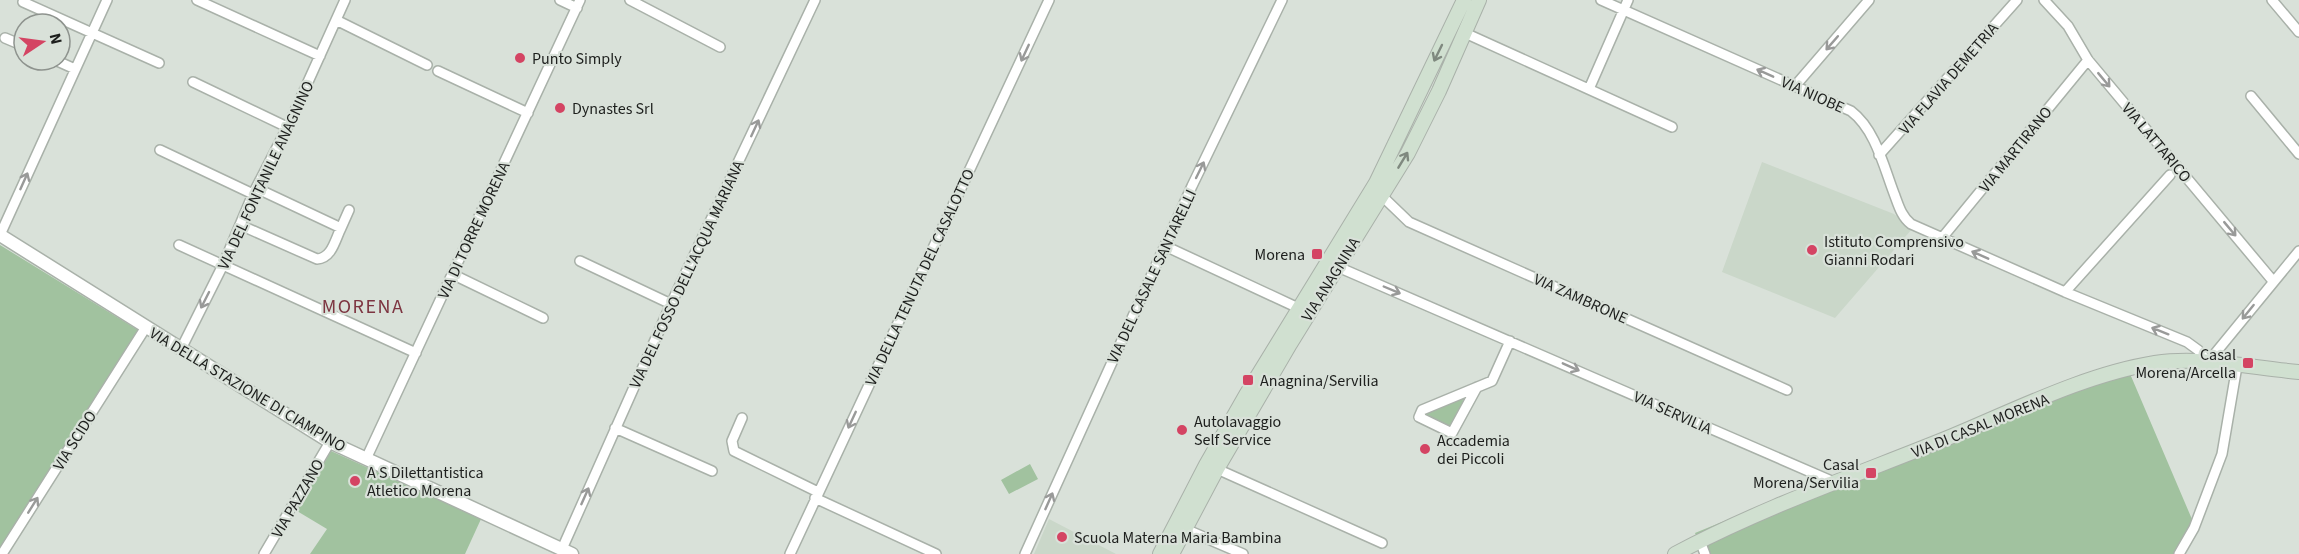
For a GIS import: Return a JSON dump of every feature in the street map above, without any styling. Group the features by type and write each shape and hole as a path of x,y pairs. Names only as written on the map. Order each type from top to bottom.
{"main road":[{"name":"VIA ANAGNINA","path":"1160,554 1206,465 1376,183 1464,0"},
{"name":"VIA ANAGNINA","path":"1172,554 1216,469 1408,153 1479,0"},
{"name":"VIA DI CASAL MORENA","path":"1676,554 1702,548 1836,483 2103,376 2153,363 2177,361 2299,372"}],"street":[{"path":"0,235 107,0"},
{"path":"197,0 320,56"},
{"name":"VIA DEL FONTANILE ANAGNINO","path":"181,349 223,265 255,191 345,0"},
{"path":"560,0 578,4"},
{"path":"630,0 720,47"},
{"name":"VIA DEL FOSSO DELL'ACQUA MARIANA","path":"567,552 615,428 815,0"},
{"name":"VIA DELLA TENUTA DEL CASALOTTO","path":"790,554 1049,0"},
{"name":"VIA DEL CASALE SANTARELLI","path":"1025,554 1165,246 1282,0"},
{"name":"VIA NIOBE","path":"1600,0 1854,114 1866,127 1904,218 1911,224 2065,292 2187,342 2208,362"},
{"path":"1589,89 1628,0"},
{"path":"1795,86 1869,0"},
{"name":"VIA FLAVIA DEMETRIA","path":"1879,155 2017,0"},
{"name":"VIA LATTARICO","path":"2044,0 2068,26 2088,60 2274,281"},
{"path":"2272,0 2299,32"},
{"path":"23,2 159,63"},
{"name":"VIA DI TORRE MORENA","path":"366,459 578,4"},
{"path":"336,21 427,65"},
{"path":"1465,33 1672,127"},
{"path":"4,38 12,41"},
{"name":"VIA MARTIRANO","path":"1942,238 2088,60"},
{"path":"438,71 528,113"},
{"path":"193,82 287,127"},
{"path":"2251,96 2299,154"},
{"path":"1414,102 1418,109 1427,115"},
{"path":"160,150 341,228"},
{"path":"2065,292 2170,175"},
{"name":"VIA ZAMBRONE","path":"1382,196 1409,222 1787,390"},
{"path":"240,225 312,258 320,259 329,253 349,210"},
{"name":"VIA DELLA STAZIONE DI CIAMPINO","path":"0,235 330,442 567,552"},
{"path":"179,245 416,353"},
{"path":"1165,246 1300,307"},
{"path":"2208,362 2299,251"},
{"path":"580,261 671,304"},
{"name":"VIA SERVILIA","path":"1338,267 1836,483"},
{"path":"452,274 543,318"},
{"name":"VIA SCIDO","path":"2,554 146,327"},
{"path":"1477,387 1452,433 1419,417 1422,410 1477,387 1492,381 1510,341"},
{"path":"2179,554 2194,528 2223,450 2237,366"},
{"path":"742,418 732,441 734,452 936,554"},
{"path":"615,428 711,471"},
{"name":"VIA PAZZANO","path":"264,554 330,442"},
{"path":"1216,469 1382,543"},
{"path":"1185,529 1243,554"}],"shaded area":[{"name":"Istituto Comprensivo Gianni Rodari","path":"1762,162 1894,214 1912,229 1835,318 1722,272"},
{"name":"Scuola Materna Maria Bambina","path":"1049,519 1116,554 1034,554"}],"green space":[{"path":"0,245 138,330 0,550"},
{"path":"2125,362 2194,524 2182,554 1704,554 1695,533 1878,458"},
{"path":"1459,398 1464,401 1450,427 1424,416 1426,412"},
{"name":"A S Dilettantistica Atletico Morena","path":"331,451 481,519 465,554 310,554 327,529 297,511"},
{"path":"1030,464 1038,479 1009,494 1001,480"}],"place":[{"name":"Punto Simply","path":"520,58"},
{"name":"Dynastes Srl","path":"560,108"},
{"name":"Istituto Comprensivo Gianni Rodari","path":"1812,250"},
{"name":"Morena","path":"1317,254"},
{"name":"Casal Morena/Arcella","path":"2248,363"},
{"name":"Anagnina/Servilia","path":"1248,380"},
{"name":"Autolavaggio Self Service","path":"1182,430"},
{"name":"Accademia dei Piccoli","path":"1425,449"},
{"name":"Casal Morena/Servilia","path":"1871,473"},
{"name":"A S Dilettantistica Atletico Morena","path":"355,481"},
{"name":"Scuola Materna Maria Bambina","path":"1062,537"}],"district":[{"name":"MORENA","path":"363,306"}]}
